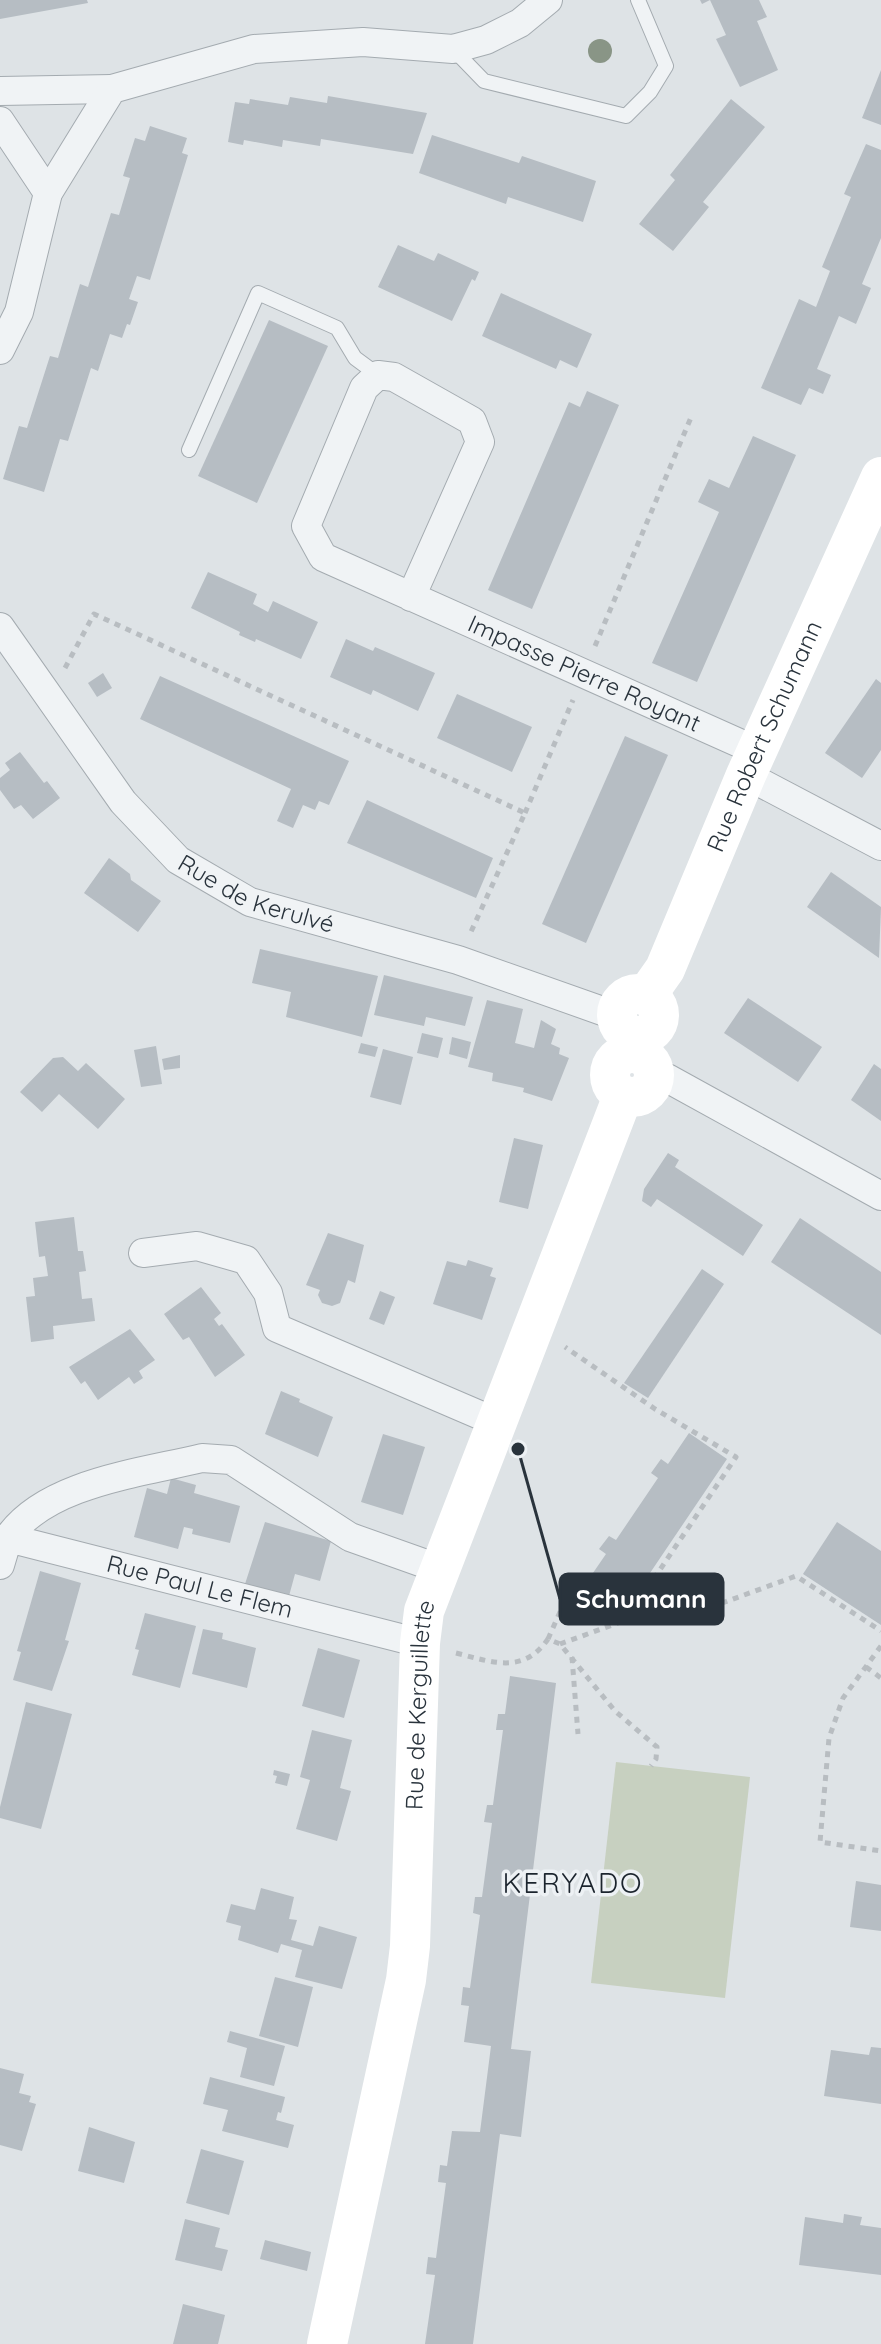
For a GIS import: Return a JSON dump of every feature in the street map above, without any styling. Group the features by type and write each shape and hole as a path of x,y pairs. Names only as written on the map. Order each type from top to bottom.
{"street":[{"path":"0,91 112,89 254,49 363,42 453,49 486,40 520,23 548,0"},
{"path":"0,350 10,302 48,193 112,89"},
{"path":"0,121 48,193"},
{"path":"378,375 394,377 472,421 480,442 411,597"},
{"name":"Impasse Pierre Royant","path":"378,375 364,388 306,526 323,557 584,672 752,763 881,846"},
{"name":"Rue Robert Schumann","path":"634,1045 752,763 881,477"},
{"name":"Rue de Kerulvé","path":"0,627 123,802 178,860 250,902 458,960 608,1013 667,1078 881,1196"},
{"name":"Rue de Kerguillette","path":"327,2344 406,1980 410,1946 420,1643 424,1611 534,1325 634,1045"},
{"path":"143,1253 197,1246 246,1260 268,1293 277,1328 496,1422"},
{"path":"4,1551 18,1523 66,1492 202,1458 217,1457 231,1460 350,1537 440,1569"},
{"name":"Rue Paul Le Flem","path":"4,1551 420,1643"}],"lane":[{"path":"453,49 484,81 626,116 650,92 666,66 638,0"},
{"path":"189,450 258,293 337,328 355,358 378,375"}],"path":[{"path":"458,960 525,813 692,415"},
{"path":"50,697 94,614 525,813"},
{"path":"534,1325 655,1409 736,1457 626,1620"},
{"path":"560,1644 626,1620 725,1602 796,1576 881,1631"},
{"path":"420,1643 504,1665 538,1654 572,1585 595,1601"},
{"path":"548,1639 560,1644 615,1711 657,1747 656,1759 651,1766"},
{"path":"881,1646 843,1698 829,1738 820,1842 881,1851"},
{"path":"572,1656 578,1734"},
{"path":"866,1667 881,1678"}],"green space":[{"path":"616,1762 750,1777 725,1998 591,1983"}],"building":[{"path":"0,0 87,0 88,3 0,19"},
{"path":"710,0 759,0 767,17 757,21 778,70 740,87 716,39 726,35"},
{"path":"881,70 881,125 862,118"},
{"path":"328,96 427,113 413,154 321,139 320,146 283,140 282,147 244,140 243,145 228,142 235,102 249,104 250,99 288,105 290,97 327,103"},
{"path":"731,99 765,127 703,202 709,207 673,251 639,224 675,180 670,175"},
{"path":"150,126 187,138 182,153 188,155 150,280 137,276 129,299 138,302 130,325 127,324 122,338 110,334 98,371 91,368 68,441 60,439 44,492 3,479 19,426 27,428 50,356 58,358 80,284 88,287 111,213 119,215 130,178 123,176 135,138 145,141"},
{"path":"432,135 519,163 522,156 596,181 583,222 508,197 506,204 419,173"},
{"path":"866,144 881,150 881,238 862,284 871,288 856,324 839,316 817,369 831,375 823,394 809,388 801,405 761,388 799,299 816,307 830,271 822,267 851,197 844,194"},
{"path":"398,245 434,261 438,253 479,272 475,281 472,279 452,321 378,287"},
{"path":"501,293 592,334 577,368 560,360 556,369 482,336"},
{"path":"269,320 328,346 257,503 198,476"},
{"path":"587,391 619,405 532,609 488,590 569,402 580,407"},
{"path":"753,436 796,455 697,682 652,663 719,512 698,502 709,479 729,488"},
{"path":"208,572 257,594 253,604 268,612 273,601 318,622 301,659 256,639 255,642 239,635 240,632 191,608"},
{"path":"346,639 373,651 375,647 435,673 418,711 373,690 371,695 330,677"},
{"path":"103,673 112,688 97,697 88,683"},
{"path":"160,676 349,761 329,805 319,801 315,810 303,805 293,828 277,821 291,789 140,719"},
{"path":"876,679 881,683 881,750 862,778 825,753"},
{"path":"457,694 532,727 512,772 437,738"},
{"path":"625,736 668,755 586,943 542,924"},
{"path":"20,752 60,798 33,819 21,805 14,809 0,790 0,778 10,770 5,763"},
{"path":"367,800 493,858 476,898 347,843"},
{"path":"109,858 130,874 131,880 161,901 138,932 84,893"},
{"path":"831,872 881,907 879,958 807,907"},
{"path":"260,949 378,976 362,1037 286,1017 291,992 252,983"},
{"path":"384,975 473,997 465,1026 426,1017 424,1026 374,1015"},
{"path":"748,998 822,1047 798,1082 724,1033"},
{"path":"487,1000 523,1009 515,1043 534,1048 541,1020 556,1029 551,1044 560,1048 559,1054 569,1058 552,1101 523,1092 524,1088 492,1081 493,1073 468,1067"},
{"path":"422,1033 443,1038 438,1058 417,1053"},
{"path":"452,1037 471,1042 467,1059 449,1054"},
{"path":"361,1043 378,1047 375,1057 358,1053"},
{"path":"156,1046 162,1084 141,1087 134,1050"},
{"path":"383,1049 413,1057 401,1105 370,1097"},
{"path":"180,1055 180,1068 164,1070 162,1059"},
{"path":"63,1057 78,1071 86,1063 125,1099 98,1129 59,1094 42,1112 20,1092 53,1058"},
{"path":"874,1064 881,1069 881,1121 851,1100"},
{"path":"514,1138 543,1145 528,1209 499,1202"},
{"path":"668,1153 679,1160 675,1167 763,1225 743,1256 657,1199 651,1207 642,1201 644,1189"},
{"path":"74,1217 78,1251 83,1251 86,1271 79,1272 82,1299 92,1298 95,1321 53,1326 54,1339 31,1342 26,1297 35,1296 33,1278 48,1276 45,1256 39,1257 35,1222"},
{"path":"800,1218 881,1272 881,1335 771,1262"},
{"path":"328,1233 364,1245 355,1283 348,1280 340,1303 332,1306 322,1303 318,1295 320,1290 306,1285"},
{"path":"468,1260 493,1268 490,1276 496,1278 482,1320 433,1304 447,1261 466,1266"},
{"path":"702,1269 724,1284 648,1398 624,1383"},
{"path":"201,1287 221,1313 214,1319 219,1326 222,1324 245,1355 215,1377 189,1337 183,1340 164,1314"},
{"path":"380,1291 395,1297 384,1325 369,1319"},
{"path":"130,1329 155,1360 139,1371 143,1378 134,1384 129,1377 98,1400 85,1381 81,1384 69,1367"},
{"path":"281,1391 333,1417 318,1457 265,1434"},
{"path":"689,1433 727,1459 623,1613 584,1586 606,1554 599,1549 609,1536 616,1540 658,1478 651,1473 661,1459 668,1464"},
{"path":"383,1434 425,1447 403,1515 361,1502"},
{"path":"171,1478 196,1485 194,1493 240,1506 230,1543 192,1534 193,1529 184,1527 178,1549 134,1537 147,1488 167,1494"},
{"path":"265,1522 331,1541 320,1581 295,1574 289,1596 245,1584"},
{"path":"837,1522 881,1551 881,1625 803,1574"},
{"path":"40,1571 81,1583 65,1640 69,1641 52,1691 13,1680 21,1652 17,1651"},
{"path":"145,1613 196,1626 180,1688 132,1675"},
{"path":"203,1629 223,1633 222,1639 256,1648 247,1688 192,1674"},
{"path":"318,1648 360,1660 344,1718 302,1706"},
{"path":"510,1676 556,1683 511,2049 531,2051 521,2137 500,2134 473,2344 425,2344 435,2275 426,2274 428,2257 436,2258 446,2183 438,2182 440,2165 447,2166 452,2131 480,2132 491,2046 464,2042 469,2006 461,2005 463,1987 470,1988 480,1915 473,1913 475,1897 482,1897 492,1823 484,1822 487,1805 493,1805 503,1730 496,1730 498,1714 505,1714"},
{"path":"26,1702 72,1714 41,1829 0,1818 0,1807"},
{"path":"312,1730 352,1740 340,1788 351,1791 337,1841 296,1829 310,1780 300,1777"},
{"path":"274,1770 290,1774 287,1786 275,1783 277,1776 273,1775"},
{"path":"856,1881 881,1885 881,1931 850,1927"},
{"path":"261,1888 294,1897 289,1919 297,1920 291,1940 313,1946 319,1926 357,1937 342,1989 295,1977 302,1950 281,1944 278,1953 238,1940 241,1926 226,1922 231,1904 255,1910"},
{"path":"275,1977 313,1987 298,2047 259,2036"},
{"path":"230,2031 285,2046 274,2086 240,2077 247,2048 227,2042"},
{"path":"871,2047 881,2048 881,2104 824,2096 831,2050 869,2055"},
{"path":"0,2068 24,2074 19,2093 31,2096 29,2102 36,2104 22,2151 0,2145"},
{"path":"210,2077 285,2097 276,2120 294,2125 288,2148 222,2131 228,2110 203,2104"},
{"path":"89,2127 135,2142 124,2183 78,2171"},
{"path":"201,2149 244,2161 229,2215 186,2203"},
{"path":"844,2214 862,2217 860,2225 881,2228 881,2275 799,2265 805,2217 843,2223"},
{"path":"185,2219 220,2228 215,2247 228,2250 222,2271 175,2260"},
{"path":"265,2240 311,2252 307,2271 260,2259"},
{"path":"183,2304 225,2315 218,2344 173,2344"}],"place":[{"name":"Schumann","path":"518,1449"}],"district":[{"name":"KERYADO","path":"573,1883"}]}
